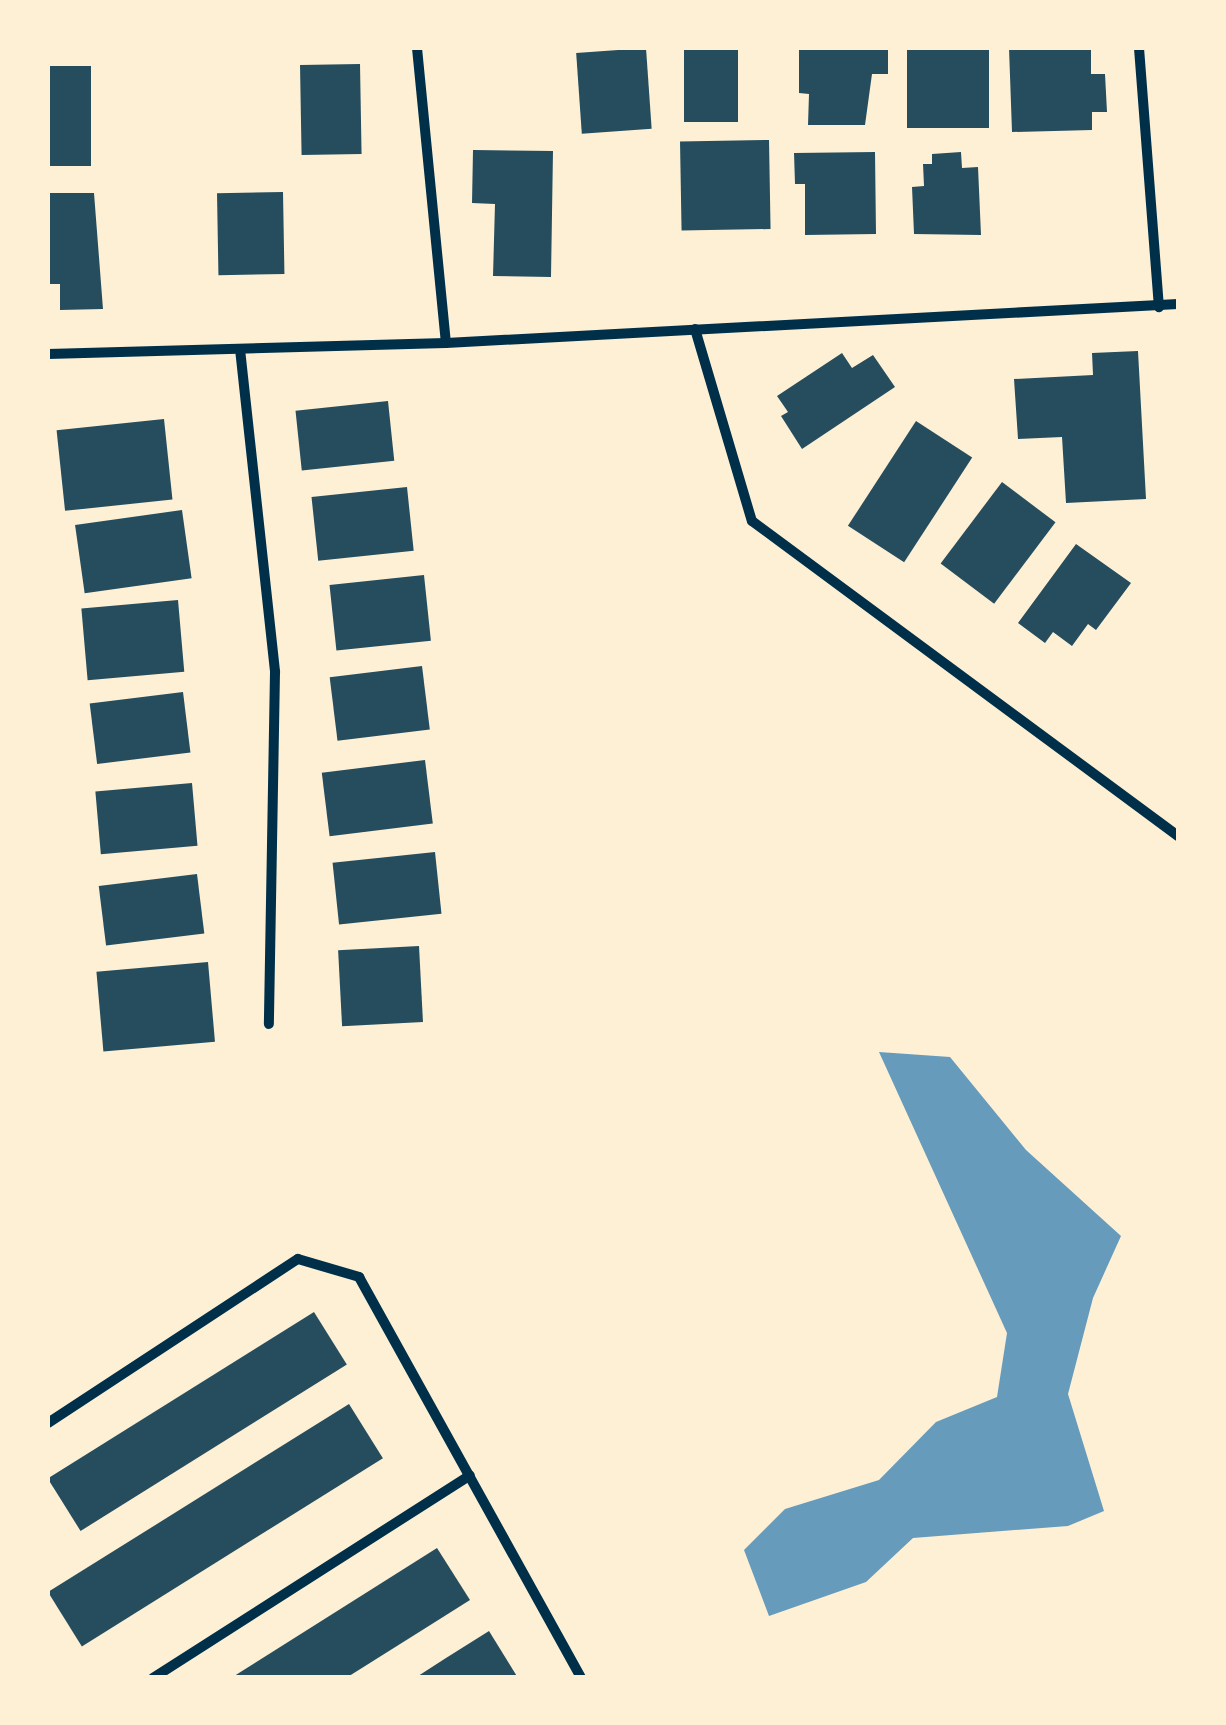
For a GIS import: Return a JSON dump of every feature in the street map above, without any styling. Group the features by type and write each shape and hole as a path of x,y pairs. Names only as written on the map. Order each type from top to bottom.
{"street":[{"path":"416,48 446,343"},
{"path":"1139,48 1159,306"},
{"path":"48,354 446,343 1178,304"},
{"path":"695,330 752,521 1178,836"},
{"path":"240,349 274,672 277,844 269,1024"},
{"path":"48,1424 298,1259 359,1277 581,1678"},
{"path":"154,1678 470,1474"}],"water":[{"path":"879,1052 950,1057 1026,1150 1121,1236 1093,1298 1068,1394 1104,1511 1068,1526 913,1538 866,1582 769,1616 744,1550 785,1509 879,1480 936,1422 997,1397 1007,1333"}],"building":[{"path":"646,48 652,129 582,134 576,53"},
{"path":"684,48 738,48 738,122 684,122"},
{"path":"799,48 888,48 888,74 872,74 865,125 808,125 809,94 799,93"},
{"path":"907,48 989,48 989,128 907,128"},
{"path":"1009,48 1091,50 1091,74 1105,74 1107,112 1092,112 1092,130 1012,132"},
{"path":"360,64 362,154 302,155 300,65"},
{"path":"48,66 91,66 91,166 48,166"},
{"path":"769,140 771,229 682,231 680,142"},
{"path":"473,150 553,151 551,277 493,276 495,204 472,203"},
{"path":"875,152 876,234 805,235 805,184 795,184 794,153"},
{"path":"961,152 962,168 978,167 981,235 914,234 912,187 924,186 923,164 932,164 932,154"},
{"path":"283,192 284,274 218,275 217,193"},
{"path":"48,193 94,193 103,309 60,310 60,284 48,284"},
{"path":"1138,351 1146,499 1066,503 1062,437 1018,439 1014,379 1093,375 1092,353"},
{"path":"842,353 852,368 873,355 895,387 802,449 781,416 788,412 777,396"},
{"path":"388,401 394,461 302,470 296,411"},
{"path":"164,419 172,500 65,511 57,430"},
{"path":"916,421 972,457 904,562 848,526"},
{"path":"1002,482 1056,522 994,604 941,563"},
{"path":"407,487 414,551 318,561 312,497"},
{"path":"182,510 192,578 85,593 75,525"},
{"path":"1076,544 1131,583 1096,630 1088,624 1072,646 1053,632 1045,643 1018,623"},
{"path":"424,575 431,641 336,651 330,585"},
{"path":"178,600 184,672 88,680 81,608"},
{"path":"422,666 430,730 337,741 330,677"},
{"path":"183,692 190,753 97,764 90,703"},
{"path":"425,760 433,824 330,836 322,773"},
{"path":"192,783 197,846 101,854 95,791"},
{"path":"435,852 441,914 339,924 333,863"},
{"path":"197,874 204,934 106,946 99,886"},
{"path":"419,946 423,1022 342,1026 338,950"},
{"path":"208,962 215,1042 103,1051 96,972"},
{"path":"314,1312 347,1365 81,1531 48,1478"},
{"path":"349,1404 383,1458 82,1646 48,1592"},
{"path":"437,1548 470,1600 346,1678 231,1678"},
{"path":"489,1631 518,1678 415,1678 446,1658"}]}
